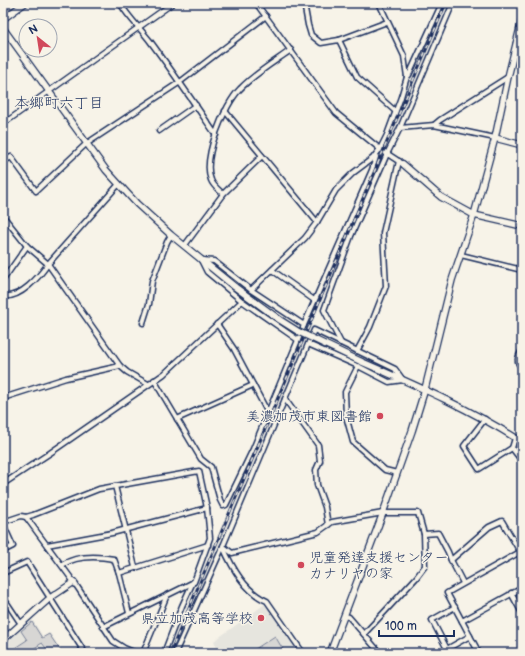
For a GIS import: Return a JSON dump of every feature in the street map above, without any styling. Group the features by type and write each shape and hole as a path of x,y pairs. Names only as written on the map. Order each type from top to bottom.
{"street":[{"path":"3,19 25,3"},
{"path":"120,3 126,13 140,27 216,135"},
{"path":"3,124 173,3"},
{"path":"256,3 336,113 379,151 401,162 441,197 474,215 522,226"},
{"path":"304,3 311,35 321,43 339,40 387,22"},
{"path":"379,3 404,56 407,77"},
{"path":"154,380 201,459 211,467 220,500 223,506 226,505 268,413 270,404 314,300 372,170 407,77 409,76 442,3"},
{"path":"341,343 324,310 351,236 400,128 453,3"},
{"path":"3,162 11,157 36,191 86,144 180,82 266,16"},
{"path":"330,653 383,513 425,389 452,280 474,215 495,138 522,20"},
{"path":"3,28 86,144 106,170 138,204 171,235 235,288 299,332 359,364"},
{"path":"339,40 357,77 395,111"},
{"path":"516,43 522,47"},
{"path":"223,194 210,179 209,160 211,148 225,111 236,94 247,82 291,50"},
{"path":"434,125 508,77"},
{"path":"159,131 196,105"},
{"path":"225,111 317,222"},
{"path":"400,128 434,125 522,145"},
{"path":"251,290 305,238 317,222 336,190 379,151"},
{"path":"185,246 223,194 262,156"},
{"path":"357,351 370,327 386,286 383,233 401,162"},
{"path":"3,296 9,297 19,292 38,278 48,264 119,184"},
{"path":"3,216 27,246 48,264 120,366 127,372 148,384"},
{"path":"143,324 149,304 152,282 171,235"},
{"path":"3,280 27,246"},
{"path":"461,255 522,270"},
{"path":"201,260 214,261 251,290 304,325"},
{"path":"201,260 207,272 242,300 298,340"},
{"path":"272,270 314,300"},
{"path":"3,484 164,374 242,300"},
{"path":"217,324 234,349 268,413"},
{"path":"175,653 314,330 395,369 403,380"},
{"path":"308,344 425,389 484,419 522,442"},
{"path":"522,350 518,363 522,368"},
{"path":"359,364 345,392 346,416 353,442 385,470 397,473"},
{"path":"3,398 66,378 120,366"},
{"path":"177,419 252,385"},
{"path":"285,399 318,445 320,461 316,470 317,485 325,508 328,525"},
{"path":"484,419 464,446 479,469 512,448 516,438"},
{"path":"512,448 522,461"},
{"path":"3,551 13,546 3,523 21,516 26,517 98,489 199,471 210,538 194,582 182,606 164,653"},
{"path":"115,486 127,529 135,568"},
{"path":"47,545 127,529 206,508"},
{"path":"222,546 232,553 318,532 332,522 383,513 418,512 424,534 425,566 416,578 364,634"},
{"path":"26,517 62,565 114,641 124,648 136,653"},
{"path":"451,560 489,527 502,521 521,554 463,583 447,593 479,653"},
{"path":"424,534 438,533 463,583"},
{"path":"119,573 208,545"},
{"path":"222,546 232,567 247,586 260,598 267,602 303,653"},
{"path":"62,565 73,560 97,556 114,559 129,613"},
{"path":"3,572 27,562 85,653"},
{"path":"3,640 50,598 74,582"},
{"path":"104,627 129,613 194,582"},
{"path":"462,621 522,588"},
{"path":"511,593 522,613"},
{"path":"143,653 167,595"},
{"path":"3,597 20,624"},
{"path":"455,607 432,620 447,649 470,636"},
{"path":"345,616 349,617 380,653"}],"shaded area":[{"name":"県立加茂高等学校","path":"265,604 299,653 219,653 214,641"},
{"path":"32,619 43,637 50,633 63,653 3,653 3,646"},
{"path":"32,622 42,638 49,634 62,653 50,653 42,643 27,653 7,653 27,640 21,631"},
{"path":"275,636 285,653 249,653"}],"railway":[{"path":"170,653 446,3"}],"place":[{"name":"美濃加茂市東図書館","path":"380,416"},
{"name":"児童発達支援センター カナリヤの家","path":"301,565"},
{"name":"県立加茂高等学校","path":"261,618"}],"district":[{"name":"本郷町六丁目","path":"59,103"}]}
